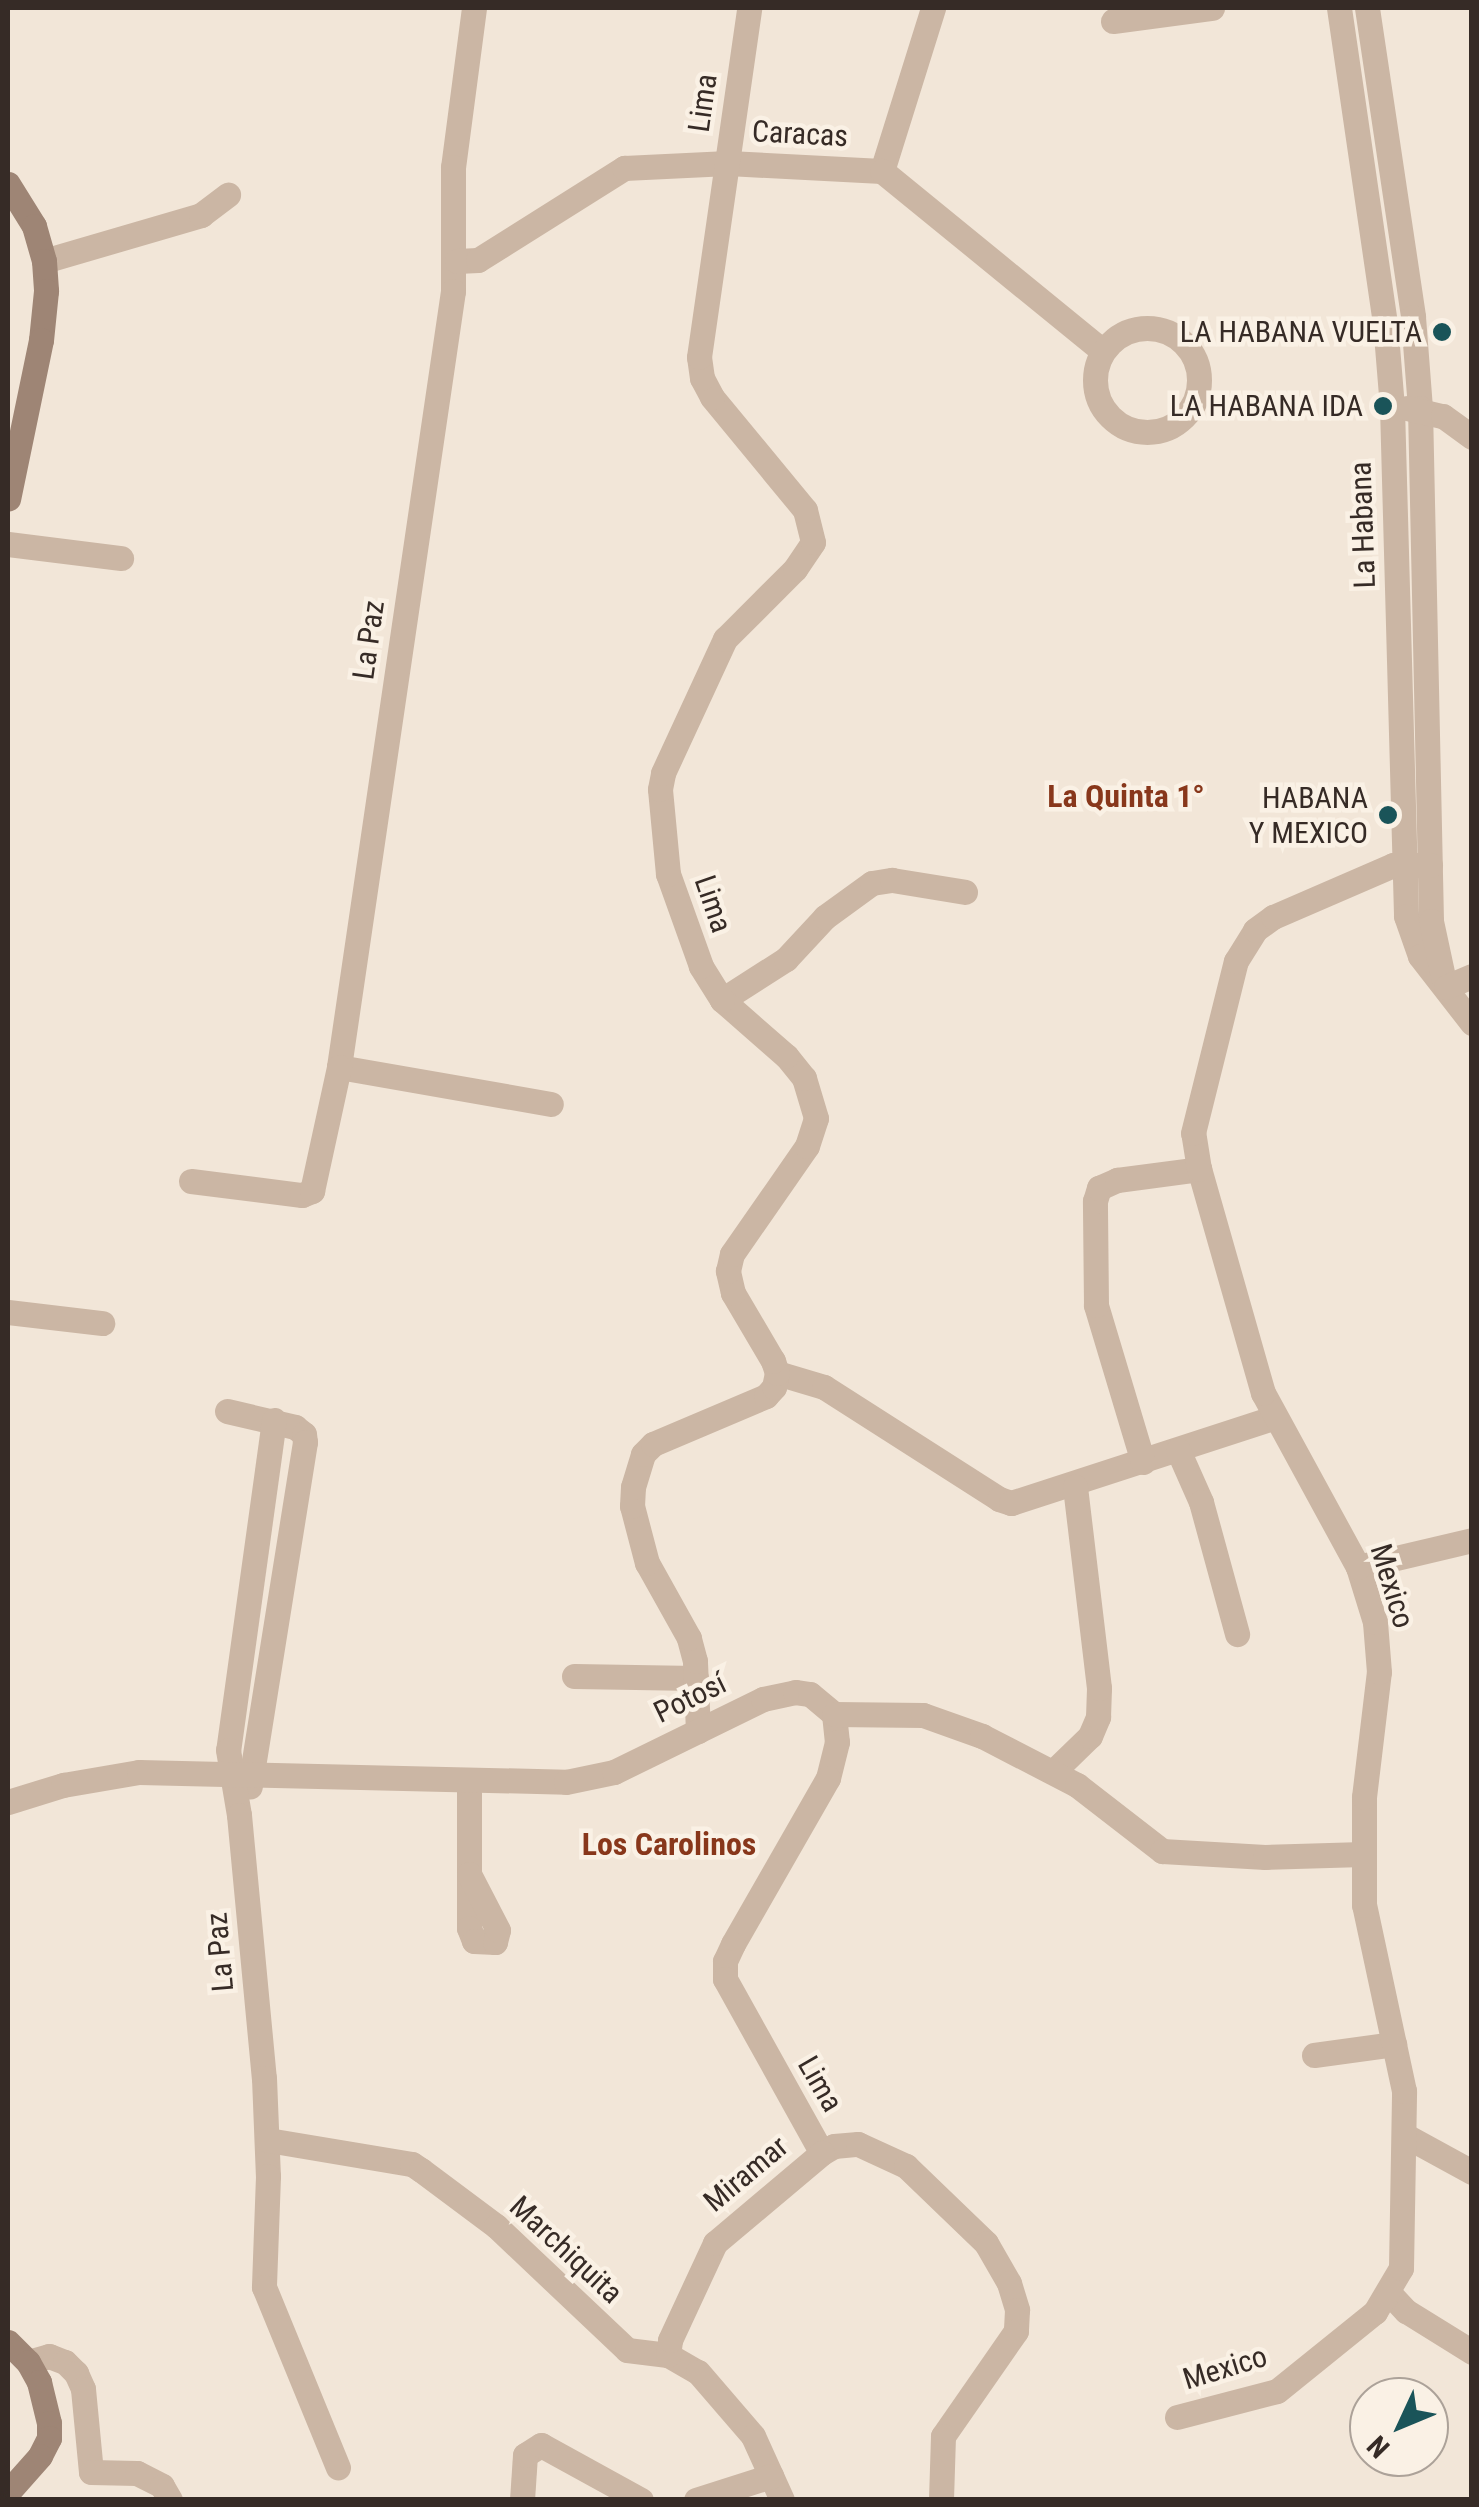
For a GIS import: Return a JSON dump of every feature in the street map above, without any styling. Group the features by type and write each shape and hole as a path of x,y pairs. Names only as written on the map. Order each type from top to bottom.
{"main road":[{"path":"8,184 34,226 44,261 41,340 8,499"},
{"path":"8,2342 28,2362 48,2406 49,2438 40,2456 8,2492"}],"street":[{"name":"Lima","path":"749,8 699,358 702,378 730,421 805,510 813,542 795,570 750,609 725,640 663,773 660,789 672,892 701,966 722,1000 786,1056 804,1078 814,1101 815,1132 732,1254 728,1270 734,1293 778,1373"},
{"path":"882,171 933,8"},
{"path":"1113,21 1212,8"},
{"name":"La Habana","path":"1339,8 1386,322 1417,864 1409,932 1420,956 1472,1024"},
{"path":"1368,8 1413,317 1420,408 1417,864"},
{"name":"La Paz","path":"191,1181 302,1195 312,1191 339,1067 456,261 452,167 471,9"},
{"name":"Caracas","path":"456,261 478,260 624,168 728,163 882,171 1103,351"},
{"path":"44,261 201,214 228,195"},
{"path":"1130,330 1165,331 1192,353 1198,387 1193,404 1168,427 1136,430 1120,424 1107,413 1094,383 1103,351 1130,330"},
{"path":"1392,407 1420,408 1443,416 1472,437"},
{"path":"8,544 121,558"},
{"name":"Mexico","path":"1178,2417 1277,2391 1359,2327 1389,2293 1401,2268 1404,2091 1368,1930 1363,1854 1379,1655 1374,1622 1358,1568 1264,1392 1199,1169 1193,1133 1198,1102 1243,946 1272,918 1417,864"},
{"path":"722,1000 786,958 825,917 872,883 892,880 965,892"},
{"path":"1446,987 1472,976"},
{"path":"339,1067 551,1104"},
{"path":"1143,1462 1096,1305 1095,1201 1099,1188 1117,1180 1199,1169"},
{"path":"8,1312 102,1323"},
{"path":"698,1731 696,1678 689,1638 639,1540 632,1506 636,1470 652,1444 766,1396 778,1373 824,1387 999,1500 1024,1500 1074,1486 1275,1417"},
{"path":"228,1411 295,1426 305,1442 243,1772"},
{"path":"1178,1450 1201,1502 1237,1634"},
{"path":"1054,1770 1090,1736 1098,1717 1100,1688 1074,1486"},
{"path":"1358,1568 1472,1540"},
{"path":"574,1676 696,1678"},
{"name":"Potosí","path":"8,1802 114,1774 243,1772 550,1784 596,1777 780,1692 810,1694 834,1714 922,1716 950,1722 1054,1770 1162,1851 1265,1858 1363,1854"},
{"name":"Lima","path":"834,1714 838,1742 828,1778 725,1961 730,1992 822,2153 834,2146 858,2144 906,2166 986,2243 1009,2283 1017,2310 1016,2330 943,2436 941,2500"},
{"name":"La Paz","path":"243,1772 239,1814 268,2140 264,2287 338,2467"},
{"path":"469,1782 469,1874"},
{"path":"1314,2056 1394,2044"},
{"path":"1406,2136 1472,2172"},
{"name":"Marchiquita","path":"268,2140 412,2164 496,2226 627,2350 668,2355 698,2372 745,2425 777,2488"},
{"name":"Miramar","path":"668,2355 670,2340 715,2243 822,2153"},
{"path":"1389,2293 1406,2311 1472,2352"},
{"path":"28,2362 48,2356 65,2362 76,2373 83,2389 90,2472 138,2473 162,2486 170,2500"},
{"path":"522,2500 524,2455 542,2445 641,2500"},
{"path":"696,2500 777,2488"}],"place":[{"name":"LA HABANA VUELTA","path":"1442,332"},
{"name":"LA HABANA IDA","path":"1383,406"},
{"name":"HABANA Y MEXICO","path":"1388,815"}],"district":[{"name":"La Quinta 1°","path":"1126,796"},
{"name":"Los Carolinos","path":"669,1844"}]}
